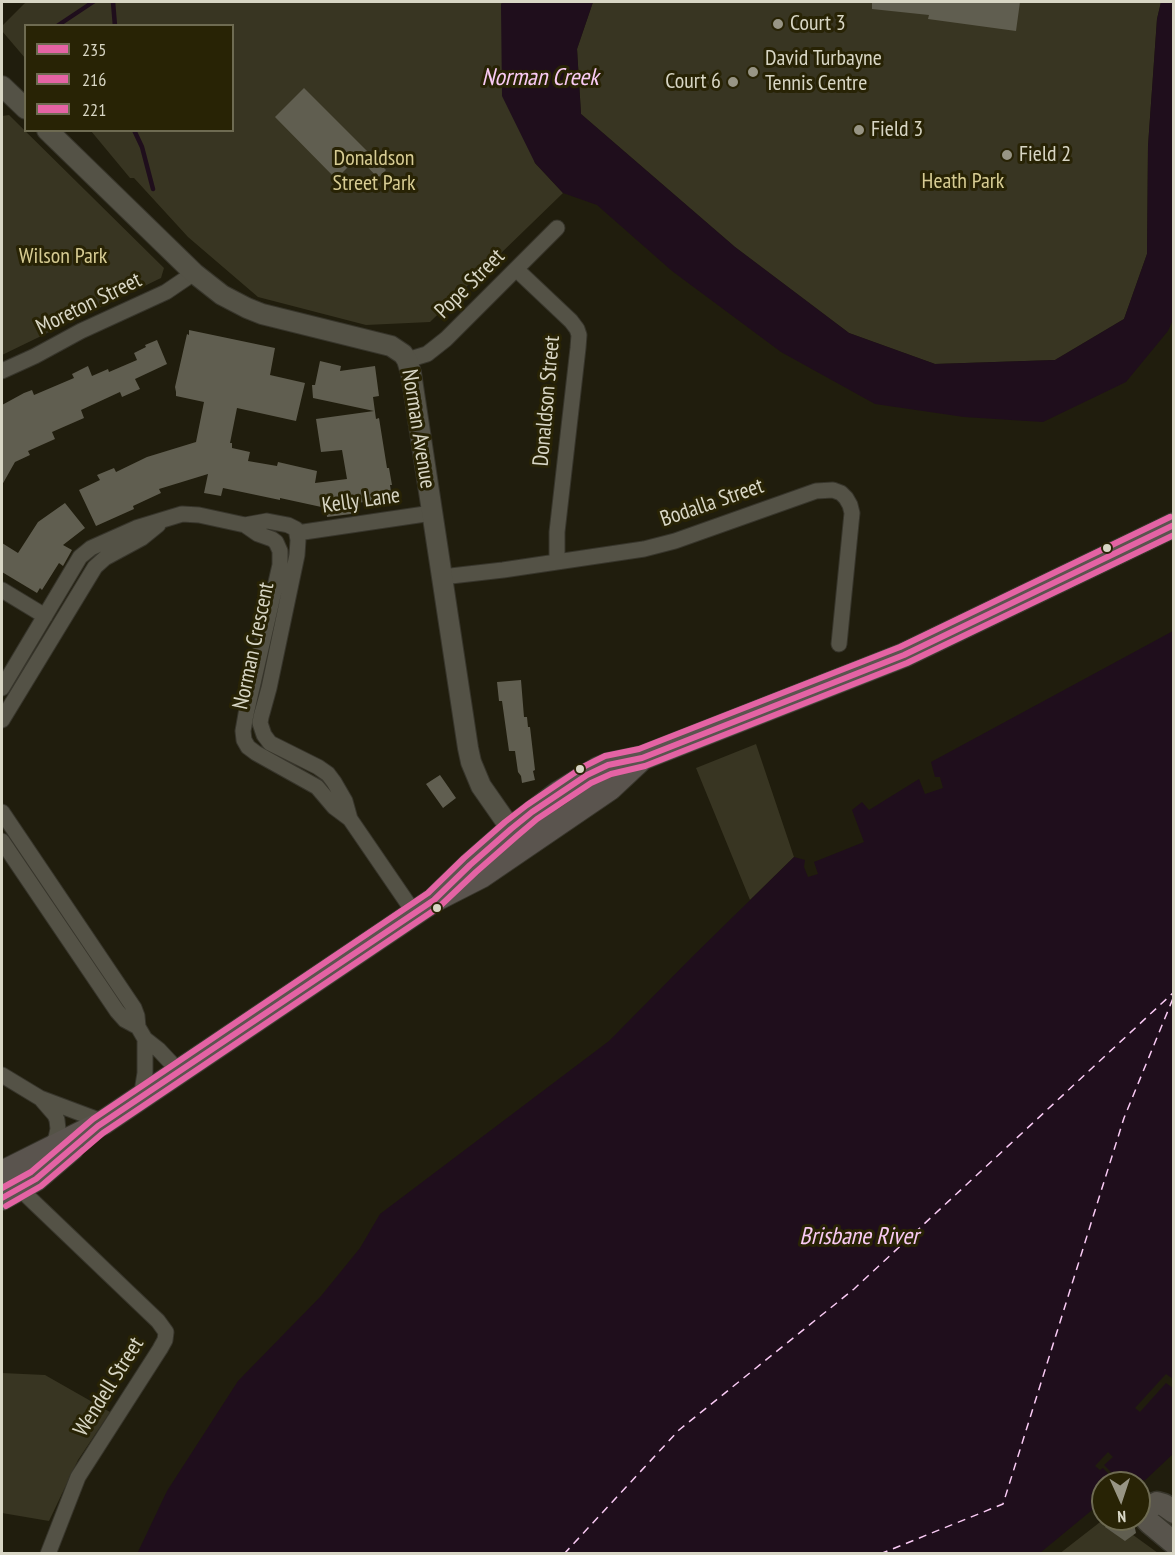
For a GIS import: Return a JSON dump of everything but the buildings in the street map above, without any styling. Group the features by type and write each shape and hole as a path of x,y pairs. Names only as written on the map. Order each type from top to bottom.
{"main road":[{"path":"2,1173 101,1124 424,907 470,865 517,837 610,788 642,758 904,655 1173,525"},
{"path":"8,1189 45,1172 101,1124"},
{"path":"1173,1512 1157,1503 1148,1508 1146,1514 1147,1520 1173,1543"}],"street":[{"path":"2,86 24,107"},
{"name":"Norman Avenue","path":"49,132 194,273 222,295 247,308 288,321 381,343 395,348 407,360 411,373 471,762 484,791 517,837"},
{"name":"Pope Street","path":"407,360 427,354 437,348 557,228"},
{"name":"Donaldson Street","path":"516,268 567,316 576,326 579,335 557,532 557,562"},
{"name":"Moreton Street","path":"2,371 166,292 194,273"},
{"name":"Bodalla Street","path":"442,577 659,546 816,491 833,490 846,498 852,513 839,645"},
{"name":"Kelly Lane","path":"297,533 432,513"},
{"name":"Norman Crescent","path":"2,688 84,552 127,532 177,515 199,515 245,525 274,541 281,559 246,714 244,740 248,747 256,753 317,787 334,807 350,819 424,907"},
{"name":"Norman Crescent","path":"2,720 95,567 105,558 142,538 165,520"},
{"name":"Norman Crescent","path":"245,525 259,521 271,521 293,526 296,529 298,543 261,717 265,737 270,742 318,767 330,777 345,801 350,819"},
{"path":"2,590 45,616"},
{"path":"2,812 134,1008 142,1033 146,1072 141,1098"},
{"path":"2,841 117,1011 174,1066 184,1070"},
{"path":"2,1075 40,1098 101,1124"},
{"path":"40,1098 57,1120 56,1138 49,1150"},
{"name":"Wendell Street","path":"8,1189 158,1321 165,1328 166,1334 160,1349 78,1477 48,1554"}],"green space":[{"name":"Donaldson Street Park","path":"26,2 502,2 535,163 563,193 430,322 366,325 258,297 188,237 134,178 130,178 92,132 234,132 234,24 24,24 24,57 2,31 2,26"},
{"name":"Heath Park","path":"593,2 1161,2 1157,19 1148,146 1147,254 1124,319 1055,360 935,364 849,333 735,247 581,114 577,49"},
{"name":"Wilson Park","path":"9,115 164,268 161,278 2,355 2,116"},
{"path":"756,744 794,857 750,900 696,768"},
{"path":"2,1373 45,1375 110,1412 78,1460 49,1521 2,1513"},
{"path":"1091,1529 1091,1531 1128,1531 1158,1553 1059,1554"}],"water":[{"name":"Norman Creek","path":"502,2 593,2 577,49 581,114 735,247 849,333 935,364 1055,360 1124,319 1147,254 1148,146 1157,19 1161,2 1173,2 1173,320 1168,331 1126,382 1043,422 964,417 875,404 781,352 672,271 597,205 563,193 535,163 502,96"},
{"name":"Brisbane River","path":"1173,631 1174,1453 1151,1475 1151,1471 1091,1471 1091,1511 1040,1553 137,1554 167,1491 238,1381 321,1296 360,1248 380,1214 609,1041 794,857 805,860 804,867 808,877 818,874 814,862 864,842 852,810 862,802 869,810 919,779 925,794 943,788 940,777 935,777 931,762"}],"pier":[{"path":"1166,1374 1173,1379 1173,1388 1166,1383 1140,1412 1135,1408"},
{"path":"1108,1452 1113,1457 1104,1465 1110,1471 1103,1468 1100,1470 1095,1466"}],"waterway":[{"path":"60,24 93,2"},
{"path":"113,2 115,24"},
{"path":"135,132 142,147 153,189"}],"ferry route":[{"path":"564,1554 679,1430 854,1289 1174,992"},
{"path":"880,1554 1003,1504 1124,1118 1174,996"}],"transit line":[{"name":"221","path":"2,1188 31,1172 93,1119 428,893 505,822 583,767 605,756 639,749 900,647 1170,517"},
{"name":"235","path":"2,1198 36,1179 98,1126 434,900 511,829 587,775 608,765 642,758 904,655 1174,525"},
{"name":"216","path":"6,1206 41,1186 103,1133 439,907 537,819 591,783 611,774 645,766 907,663 1174,535"}],"place":[{"name":"Court 3","path":"778,24"},
{"name":"David Turbayne Tennis Centre","path":"753,72"},
{"name":"Court 6","path":"733,82"},
{"name":"Field 3","path":"859,130"},
{"name":"Field 2","path":"1007,155"}]}
